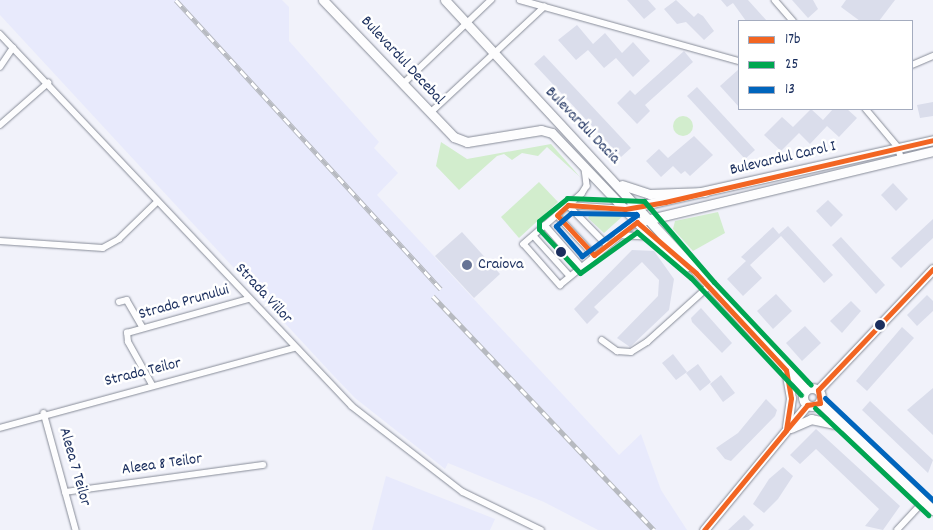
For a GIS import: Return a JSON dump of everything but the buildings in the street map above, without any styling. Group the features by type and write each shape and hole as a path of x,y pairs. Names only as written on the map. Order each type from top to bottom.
{"main road":[{"name":"Bulevardul Decebal","path":"323,0 430,113 461,141 541,130"},
{"name":"Bulevardul Dacia","path":"445,0 546,112 652,219 696,273 806,390"},
{"path":"541,130 546,112"},
{"name":"Bulevardul Dacia","path":"541,130 560,138 652,238 696,273"},
{"name":"Bulevardul Carol I","path":"625,209 933,140"},
{"name":"Bulevardul Carol I","path":"637,222 901,157 933,151"},
{"path":"613,180 643,193 705,192"},
{"path":"820,403 814,406 807,404 803,398 806,390 818,390 933,269"},
{"path":"786,370 791,398 786,430"},
{"path":"818,390 820,403 933,510"},
{"path":"704,530 807,404"},
{"path":"786,430 811,420 845,427"}],"street":[{"path":"404,84 491,0"},
{"path":"520,0 738,61"},
{"path":"775,0 792,20"},
{"path":"430,113 544,7"},
{"name":"Strada Viilor","path":"0,34 48,83 294,348 367,418 463,492 541,530"},
{"path":"0,67 13,48"},
{"path":"913,65 933,56"},
{"path":"0,125 48,83"},
{"path":"867,110 898,147 901,157"},
{"path":"584,164 587,186 524,244 560,285 606,244 637,222"},
{"path":"0,241 103,248 119,239 157,202"},
{"path":"568,205 625,209"},
{"path":"568,205 606,244"},
{"path":"557,215 594,255"},
{"path":"545,225 581,266"},
{"path":"618,235 652,238"},
{"path":"534,236 570,276"},
{"path":"602,340 617,351 631,352 647,342 708,286"},
{"name":"Strada Prunului","path":"152,386 126,337 127,333 249,299"},
{"path":"119,302 127,300 143,328"},
{"name":"Strada Teilor","path":"0,428 44,412 152,386 294,348"},
{"name":"Aleea 7 Teilor","path":"44,412 64,492 76,530"},
{"name":"Aleea 8 Teilor","path":"64,492 263,465"},
{"path":"897,530 924,501"}],"shaded area":[{"path":"0,0 282,0 289,7 289,41 379,142 374,148 398,173 377,195 619,455 641,434 661,490 687,530 598,530 544,502 448,463 445,469 355,398 332,374 0,15"},
{"path":"386,476 495,519 490,530 372,530"}],"green space":[{"path":"683,116 690,119 693,126 690,133 683,136 676,133 673,126 676,119"},
{"path":"441,142 467,159 551,144 580,177 547,147 538,156 522,153 512,160 504,154 497,156 459,190 436,166"},
{"path":"539,182 558,202 519,238 501,217"},
{"path":"591,212 620,212 624,215 604,233 588,218"},
{"path":"718,212 725,233 693,251 673,229 675,221"}],"railway":[{"path":"176,0 441,289"},
{"path":"433,296 654,530"}],"transit line":[{"name":"17b","path":"704,530 786,430 791,398 786,370 696,273 637,222 594,255 557,215 568,205 625,209 665,202 933,140"},
{"name":"25","path":"801,395 691,278 637,232 580,273 539,229 539,221 567,198 644,201 714,282 811,385"},
{"name":"13","path":"571,213 636,214 637,215 582,256 556,226 571,213"},
{"name":"17b","path":"783,434 807,405 820,403 818,390 933,269"},
{"name":"13","path":"825,398 933,500"},
{"name":"25","path":"815,408 928,515"}],"place":[{"name":"Craiova","path":"467,265"}]}
